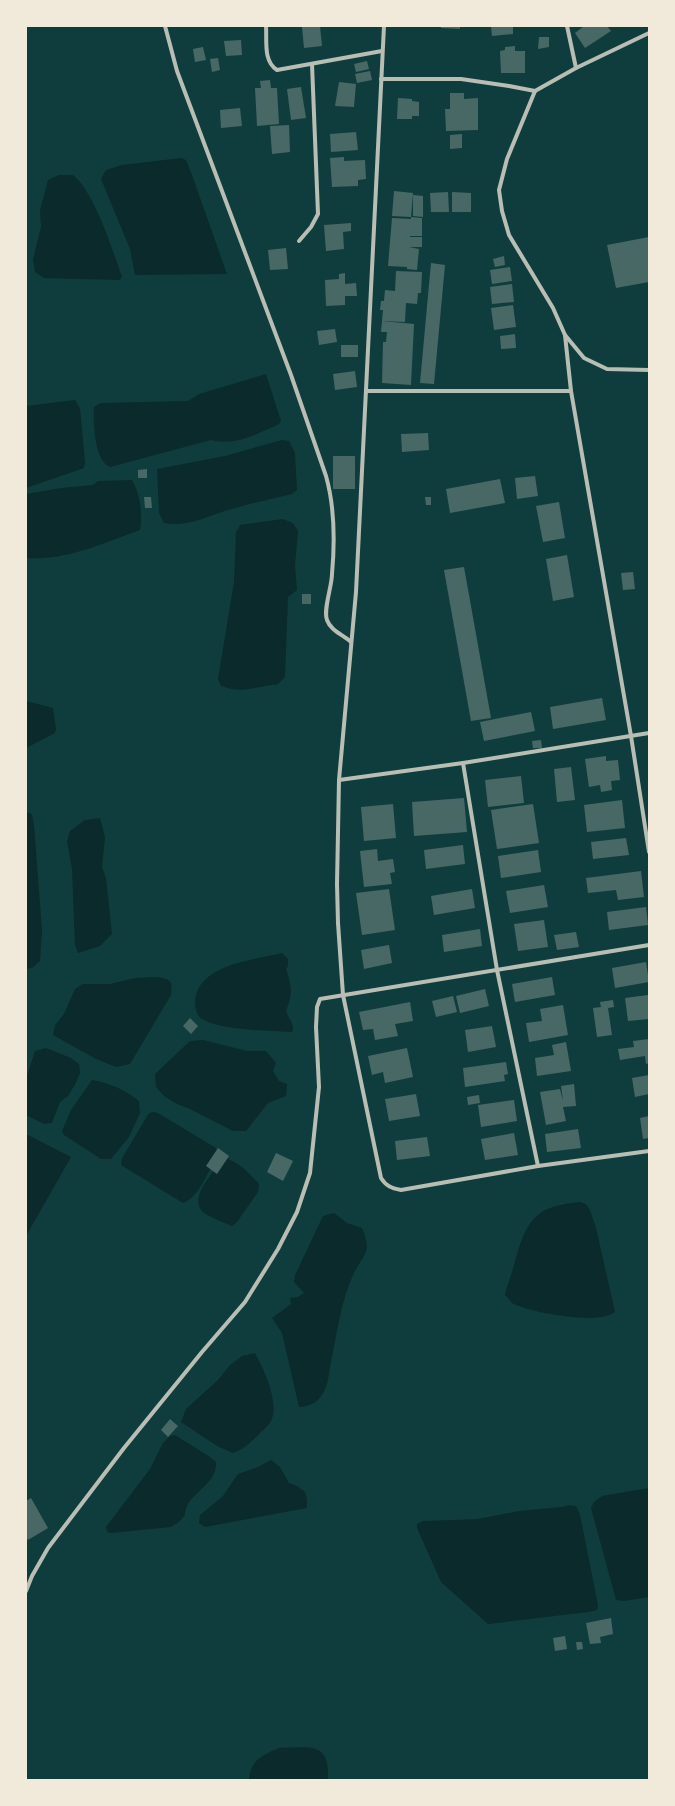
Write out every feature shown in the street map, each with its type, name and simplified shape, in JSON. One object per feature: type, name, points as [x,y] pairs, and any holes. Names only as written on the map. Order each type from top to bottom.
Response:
[{"type":"street","points":[[165,26],[177,71],[291,375],[326,476],[330,493],[334,532],[332,576],[326,618],[331,629],[351,642]]},
{"type":"street","points":[[266,26],[267,52],[269,61],[273,68],[278,70],[382,51]]},
{"type":"street","points":[[384,26],[356,592],[338,780],[338,923],[343,995],[381,1178],[385,1184],[392,1189],[401,1190],[538,1166],[649,1151]]},
{"type":"street","points":[[567,26],[576,68]]},
{"type":"street","points":[[381,79],[461,79],[534,91],[576,68],[649,33]]},
{"type":"street","points":[[298,241],[312,227],[318,214],[312,64]]},
{"type":"street","points":[[534,91],[507,158],[499,190],[502,211],[509,235],[553,308],[565,335],[584,358],[607,369],[649,370]]},
{"type":"street","points":[[565,335],[571,391],[631,736],[649,852]]},
{"type":"street","points":[[366,391],[571,391]]},
{"type":"street","points":[[338,780],[463,763],[649,733]]},
{"type":"street","points":[[463,763],[497,970],[538,1166]]},
{"type":"street","points":[[26,1591],[32,1576],[48,1548],[124,1448],[202,1352],[245,1302],[278,1249],[297,1212],[310,1173],[319,1087],[316,1007],[320,999],[649,945]]},
{"type":"water","points":[[181,158],[186,160],[192,175],[227,274],[135,275],[130,249],[101,179],[106,170],[122,165]]},
{"type":"water","points":[[59,175],[73,175],[81,183],[89,195],[108,237],[122,277],[120,280],[44,278],[35,272],[33,259],[41,227],[40,210],[48,180]]},
{"type":"water","points":[[266,374],[281,421],[279,424],[246,438],[229,441],[211,440],[110,467],[101,457],[94,431],[94,407],[101,403],[188,401],[199,394]]},
{"type":"water","points":[[75,400],[80,408],[85,462],[84,468],[26,488],[26,406]]},
{"type":"water","points":[[282,440],[289,441],[295,453],[297,490],[292,494],[239,507],[190,522],[181,524],[164,523],[159,513],[157,469],[225,456]]},
{"type":"water","points":[[132,480],[137,491],[140,505],[140,530],[70,554],[55,557],[26,558],[26,494],[61,488],[93,485],[98,481]]},
{"type":"water","points":[[283,519],[293,523],[298,531],[295,565],[297,590],[288,597],[285,677],[278,684],[243,690],[221,686],[218,679],[234,582],[236,533],[240,525]]},
{"type":"water","points":[[26,701],[53,708],[56,729],[55,733],[26,748]]},
{"type":"water","points":[[26,812],[32,814],[34,825],[42,930],[40,961],[32,968],[26,969]]},
{"type":"water","points":[[100,818],[105,837],[102,867],[106,878],[112,934],[100,946],[78,953],[75,945],[72,869],[67,841],[70,831],[85,820]]},
{"type":"water","points":[[282,953],[288,959],[288,966],[286,969],[290,981],[291,995],[286,1011],[293,1027],[292,1032],[223,1026],[213,1024],[204,1020],[198,1015],[195,1002],[198,989],[206,979],[229,966]]},
{"type":"water","points":[[154,977],[169,980],[172,986],[171,995],[130,1064],[116,1067],[96,1059],[53,1035],[55,1025],[64,1014],[75,989],[83,984],[110,984],[135,978]]},
{"type":"water","points":[[203,1040],[247,1051],[266,1051],[276,1063],[273,1071],[279,1081],[287,1084],[286,1096],[268,1103],[246,1131],[233,1131],[177,1104],[164,1096],[156,1087],[155,1074],[190,1041]]},
{"type":"water","points":[[46,1048],[71,1058],[79,1064],[80,1073],[68,1096],[60,1102],[52,1123],[44,1124],[26,1115],[26,1079],[35,1051]]},
{"type":"water","points":[[92,1080],[117,1088],[139,1101],[140,1113],[129,1137],[111,1159],[101,1159],[64,1135],[62,1131],[71,1110]]},
{"type":"water","points":[[154,1112],[216,1148],[218,1153],[199,1189],[189,1200],[183,1203],[121,1165],[122,1158],[149,1113]]},
{"type":"water","points":[[26,1134],[71,1157],[26,1236]]},
{"type":"water","points":[[224,1158],[239,1165],[259,1184],[258,1192],[237,1222],[232,1226],[203,1212],[199,1206],[198,1199],[204,1184]]},
{"type":"water","points":[[580,1202],[586,1204],[590,1210],[596,1228],[615,1312],[607,1316],[581,1318],[535,1311],[511,1302],[505,1295],[505,1292],[521,1242],[528,1227],[543,1211],[564,1204]]},
{"type":"water","points":[[334,1213],[347,1223],[362,1228],[367,1243],[367,1248],[354,1273],[346,1294],[325,1389],[318,1400],[312,1404],[299,1407],[282,1333],[272,1318],[291,1304],[290,1298],[298,1297],[304,1293],[294,1282],[295,1275],[323,1216]]},
{"type":"water","points":[[255,1353],[263,1368],[270,1387],[274,1405],[273,1414],[271,1421],[247,1446],[233,1453],[217,1446],[181,1422],[186,1409],[218,1380],[230,1365],[242,1356]]},
{"type":"water","points":[[175,1435],[216,1462],[215,1471],[212,1478],[190,1501],[186,1507],[185,1515],[179,1522],[171,1527],[111,1533],[107,1532],[106,1527],[150,1469],[163,1443],[170,1436]]},
{"type":"water","points":[[271,1460],[280,1467],[289,1483],[297,1486],[305,1492],[307,1508],[205,1527],[199,1523],[200,1515],[223,1496],[238,1474],[258,1467]]},
{"type":"water","points":[[649,1488],[649,1597],[624,1601],[616,1600],[591,1508],[594,1502],[602,1496]]},
{"type":"water","points":[[569,1505],[576,1506],[580,1515],[598,1605],[597,1610],[589,1612],[488,1624],[441,1582],[417,1528],[417,1524],[423,1521],[478,1519],[519,1511]]},
{"type":"water","points":[[300,1747],[316,1749],[321,1752],[328,1767],[328,1780],[249,1780],[252,1768],[258,1759],[279,1748]]},
{"type":"building","points":[[320,26],[322,46],[304,48],[302,27]]},
{"type":"building","points":[[441,26],[460,26],[460,29],[441,28]]},
{"type":"building","points":[[491,26],[513,26],[513,34],[492,36]]},
{"type":"building","points":[[584,26],[607,26],[611,31],[585,48],[575,33]]},
{"type":"building","points":[[539,37],[549,37],[549,47],[538,49]]},
{"type":"building","points":[[241,40],[242,55],[226,56],[224,41]]},
{"type":"building","points":[[515,46],[515,51],[525,51],[525,73],[501,73],[500,51],[505,50],[505,47]]},
{"type":"building","points":[[203,47],[206,60],[195,62],[193,49]]},
{"type":"building","points":[[218,58],[220,70],[212,72],[210,59]]},
{"type":"building","points":[[367,61],[369,69],[356,72],[354,64]]},
{"type":"building","points":[[370,71],[372,80],[357,83],[355,74]]},
{"type":"building","points":[[270,80],[271,88],[277,88],[279,124],[257,126],[255,88],[261,88],[260,81]]},
{"type":"building","points":[[339,82],[356,84],[354,107],[335,106]]},
{"type":"building","points":[[301,87],[306,118],[291,120],[287,89]]},
{"type":"building","points":[[450,93],[464,93],[464,99],[478,98],[478,130],[446,131],[445,109],[450,109]]},
{"type":"building","points":[[398,98],[412,99],[412,101],[419,102],[419,116],[412,116],[412,119],[397,119]]},
{"type":"building","points":[[240,108],[242,126],[221,128],[220,110]]},
{"type":"building","points":[[289,125],[290,152],[272,154],[270,126]]},
{"type":"building","points":[[356,132],[358,150],[331,152],[330,134]]},
{"type":"building","points":[[462,134],[462,148],[450,149],[450,135]]},
{"type":"building","points":[[344,157],[344,161],[365,160],[366,179],[358,180],[358,186],[332,187],[330,158]]},
{"type":"building","points":[[394,191],[413,193],[411,217],[392,216]]},
{"type":"building","points":[[448,192],[449,212],[431,212],[430,193]]},
{"type":"building","points":[[452,192],[471,193],[471,212],[452,212]]},
{"type":"building","points":[[413,195],[423,196],[423,217],[413,216]]},
{"type":"building","points":[[392,218],[422,218],[422,236],[410,236],[422,237],[422,247],[409,247],[419,249],[417,270],[407,269],[407,267],[388,266]]},
{"type":"building","points":[[351,223],[351,231],[343,232],[344,249],[326,251],[324,225]]},
{"type":"building","points":[[649,237],[649,282],[616,288],[607,245]]},
{"type":"building","points":[[286,248],[288,269],[270,270],[268,250]]},
{"type":"building","points":[[504,256],[505,265],[495,267],[493,259]]},
{"type":"building","points":[[431,263],[445,265],[434,384],[420,383]]},
{"type":"building","points":[[510,267],[512,281],[492,284],[490,270]]},
{"type":"building","points":[[396,271],[422,272],[421,293],[418,293],[417,304],[406,303],[405,322],[382,321],[383,310],[380,310],[381,301],[384,301],[385,290],[395,291]]},
{"type":"building","points":[[345,273],[345,284],[356,283],[357,296],[345,296],[345,305],[326,306],[325,280],[339,279],[339,274]]},
{"type":"building","points":[[512,284],[514,302],[492,304],[490,287]]},
{"type":"building","points":[[513,305],[516,327],[494,330],[491,308]]},
{"type":"building","points":[[382,321],[414,324],[411,385],[382,383],[383,342],[386,342],[387,332],[381,332]]},
{"type":"building","points":[[335,329],[337,342],[319,345],[317,331]]},
{"type":"building","points":[[515,334],[516,348],[501,349],[500,336]]},
{"type":"building","points":[[341,345],[358,345],[358,357],[341,357]]},
{"type":"building","points":[[355,371],[357,387],[335,390],[333,374]]},
{"type":"building","points":[[428,433],[429,450],[402,452],[401,434]]},
{"type":"building","points":[[333,456],[355,456],[355,489],[333,489]]},
{"type":"building","points":[[147,469],[147,478],[138,478],[138,470]]},
{"type":"building","points":[[535,476],[538,496],[517,499],[515,478]]},
{"type":"building","points":[[500,479],[505,503],[450,513],[446,489]]},
{"type":"building","points":[[144,497],[151,497],[152,508],[145,508]]},
{"type":"building","points":[[425,497],[431,497],[431,505],[426,505]]},
{"type":"building","points":[[559,502],[565,538],[543,542],[536,506]]},
{"type":"building","points":[[567,555],[574,597],[553,601],[546,559]]},
{"type":"building","points":[[464,567],[491,718],[471,721],[444,570]]},
{"type":"building","points":[[633,572],[635,589],[623,590],[621,573]]},
{"type":"building","points":[[302,594],[311,594],[311,604],[302,604]]},
{"type":"building","points":[[602,698],[606,720],[553,729],[550,707]]},
{"type":"building","points":[[531,712],[535,731],[484,741],[480,722]]},
{"type":"building","points":[[541,740],[542,748],[533,748],[532,741]]},
{"type":"building","points":[[606,756],[606,761],[618,760],[620,780],[611,781],[612,790],[601,792],[600,785],[589,787],[585,759]]},
{"type":"building","points":[[571,767],[575,800],[557,802],[554,769]]},
{"type":"building","points":[[521,776],[524,803],[488,807],[485,780]]},
{"type":"building","points":[[464,798],[467,832],[414,836],[412,802]]},
{"type":"building","points":[[622,800],[625,828],[587,832],[584,805]]},
{"type":"building","points":[[393,804],[396,838],[364,841],[361,807]]},
{"type":"building","points":[[533,804],[539,843],[497,849],[491,810]]},
{"type":"building","points":[[626,838],[629,855],[593,859],[591,842]]},
{"type":"building","points":[[463,845],[465,864],[426,869],[424,850]]},
{"type":"building","points":[[377,849],[378,861],[393,859],[395,872],[390,873],[392,884],[364,887],[360,851]]},
{"type":"building","points":[[538,850],[541,872],[501,878],[498,856]]},
{"type":"building","points":[[641,871],[644,897],[618,900],[616,890],[588,893],[586,878]]},
{"type":"building","points":[[544,885],[548,907],[510,913],[506,891]]},
{"type":"building","points":[[389,889],[395,930],[362,935],[356,893]]},
{"type":"building","points":[[472,889],[475,908],[434,915],[431,896]]},
{"type":"building","points":[[646,907],[648,925],[609,930],[607,912]]},
{"type":"building","points":[[544,920],[548,947],[518,951],[514,924]]},
{"type":"building","points":[[480,929],[482,946],[444,952],[442,935]]},
{"type":"building","points":[[576,932],[579,947],[557,950],[554,935]]},
{"type":"building","points":[[389,945],[392,963],[364,969],[361,950]]},
{"type":"building","points":[[646,962],[649,982],[615,988],[612,968]]},
{"type":"building","points":[[552,977],[555,995],[515,1002],[512,984]]},
{"type":"building","points":[[485,989],[489,1006],[460,1013],[456,996]]},
{"type":"building","points":[[648,995],[649,1019],[628,1021],[625,998]]},
{"type":"building","points":[[453,996],[457,1012],[436,1017],[432,1001]]},
{"type":"building","points":[[613,1000],[614,1007],[608,1008],[612,1035],[597,1037],[593,1008],[601,1007],[600,1002]]},
{"type":"building","points":[[410,1002],[413,1021],[395,1024],[398,1036],[375,1040],[373,1029],[363,1030],[359,1012]]},
{"type":"building","points":[[563,1005],[568,1035],[529,1042],[526,1023],[542,1021],[540,1009]]},
{"type":"building","points":[[190,1018],[198,1026],[191,1034],[183,1026]]},
{"type":"building","points":[[492,1026],[496,1047],[468,1052],[465,1030]]},
{"type":"building","points":[[649,1039],[649,1063],[646,1064],[645,1056],[620,1060],[618,1049],[634,1047],[633,1041]]},
{"type":"building","points":[[566,1042],[571,1071],[537,1076],[535,1058],[554,1055],[552,1045]]},
{"type":"building","points":[[407,1048],[413,1077],[385,1083],[383,1072],[372,1075],[368,1056]]},
{"type":"building","points":[[506,1062],[508,1074],[504,1075],[505,1081],[465,1087],[463,1068]]},
{"type":"building","points":[[649,1075],[649,1094],[635,1097],[632,1078]]},
{"type":"building","points":[[574,1084],[576,1106],[563,1107],[566,1121],[546,1125],[540,1092],[560,1089],[563,1101],[561,1086]]},
{"type":"building","points":[[416,1094],[420,1116],[389,1121],[385,1099]]},
{"type":"building","points":[[479,1095],[480,1103],[468,1105],[467,1097]]},
{"type":"building","points":[[514,1100],[517,1121],[481,1127],[478,1105]]},
{"type":"building","points":[[649,1116],[649,1138],[643,1139],[640,1118]]},
{"type":"building","points":[[578,1129],[581,1148],[547,1152],[545,1134]]},
{"type":"building","points":[[514,1133],[518,1155],[485,1160],[481,1139]]},
{"type":"building","points":[[427,1137],[430,1156],[397,1160],[395,1141]]},
{"type":"building","points":[[218,1148],[229,1156],[217,1174],[206,1166]]},
{"type":"building","points":[[276,1153],[293,1161],[283,1181],[267,1172]]},
{"type":"building","points":[[170,1419],[178,1426],[168,1437],[161,1430]]},
{"type":"building","points":[[31,1498],[48,1528],[28,1540],[26,1536],[26,1501]]},
{"type":"building","points":[[611,1618],[613,1634],[600,1637],[601,1643],[590,1644],[586,1623]]},
{"type":"building","points":[[565,1636],[567,1649],[555,1651],[553,1638]]},
{"type":"building","points":[[576,1642],[582,1642],[583,1649],[577,1650]]}]
